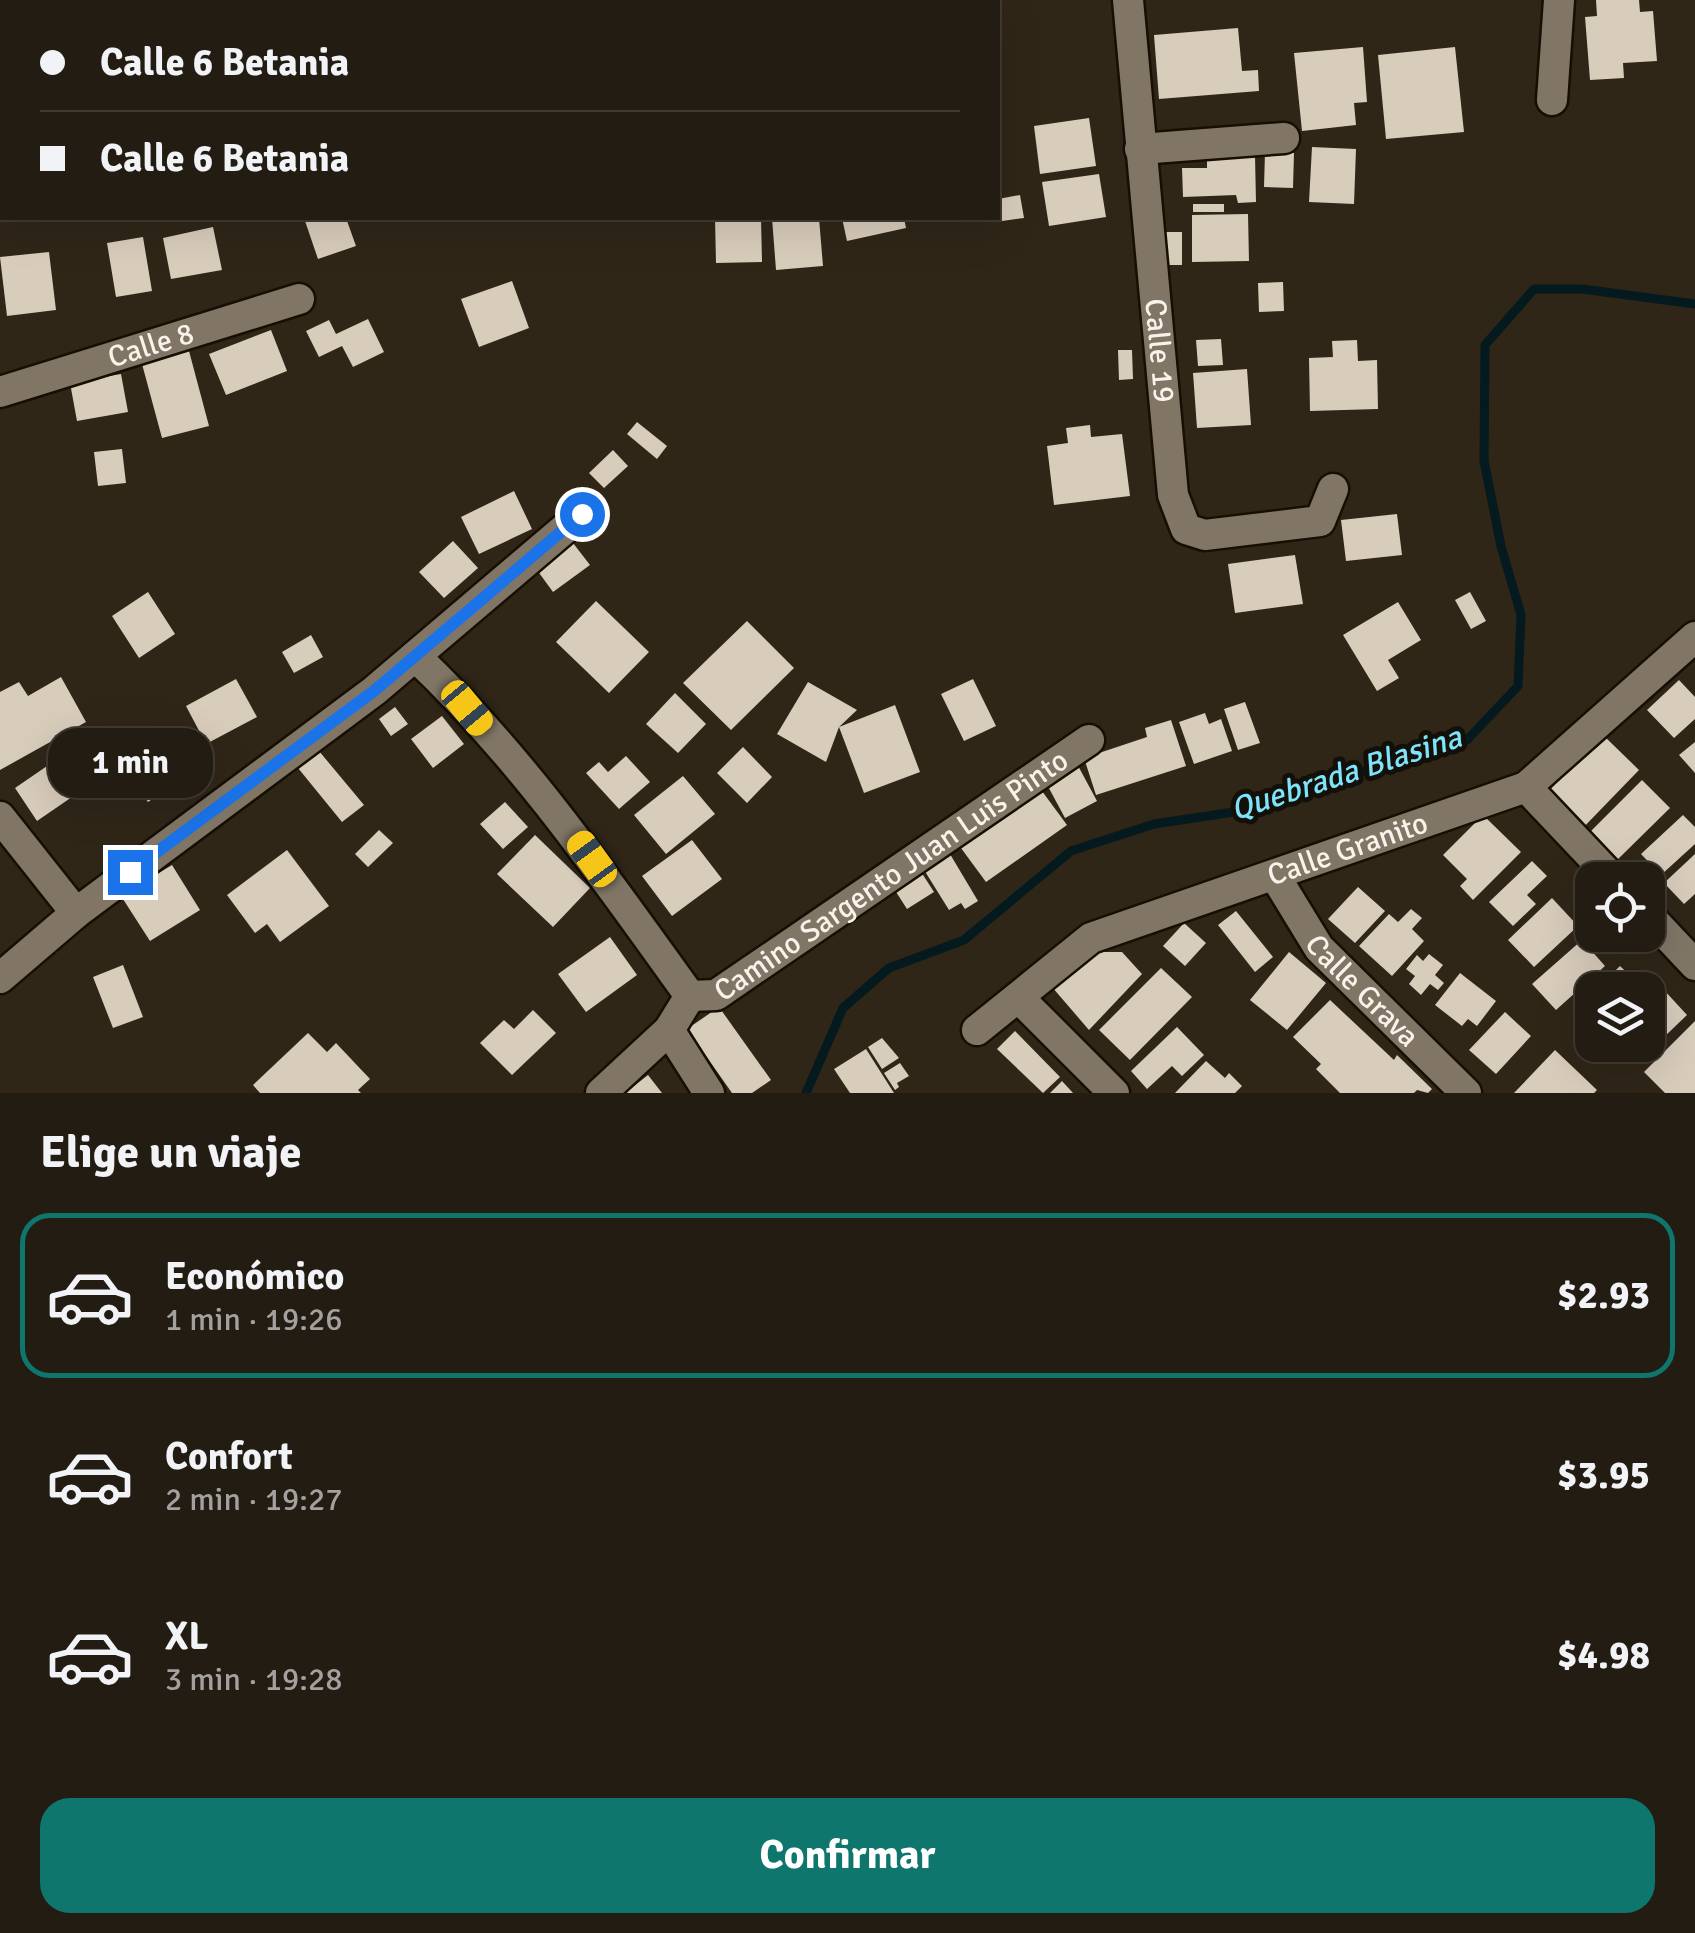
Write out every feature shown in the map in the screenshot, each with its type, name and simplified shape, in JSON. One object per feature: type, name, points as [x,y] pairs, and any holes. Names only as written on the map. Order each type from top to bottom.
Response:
[{"type":"street","name":"Calle 19","points":[[1128,0],[1174,494],[1186,528],[1205,535],[1320,522],[1333,489]]},
{"type":"street","points":[[1552,100],[1559,0]]},
{"type":"street","points":[[1140,149],[1284,138]]},
{"type":"street","name":"Calle 8","points":[[0,392],[299,299]]},
{"type":"street","points":[[0,978],[76,913],[359,703],[582,514]]},
{"type":"street","name":"Calle Granito","points":[[977,1030],[1091,938],[1526,786],[1695,637]]},
{"type":"street","points":[[415,656],[452,691],[572,832],[690,996],[670,1030],[601,1093]]},
{"type":"street","name":"Camino Sargento Juan Luis Pinto","points":[[690,996],[716,994],[1089,740]]},
{"type":"street","points":[[1526,786],[1597,862]]},
{"type":"street","points":[[0,817],[76,913]]},
{"type":"street","name":"Calle Grava","points":[[1276,876],[1319,948],[1466,1093]]},
{"type":"street","points":[[1665,933],[1695,965]]},
{"type":"street","points":[[1019,998],[1114,1093]]},
{"type":"street","points":[[670,1030],[709,1093]]},
{"type":"building","points":[[1596,0],[1639,0],[1640,12],[1653,11],[1657,61],[1623,63],[1624,78],[1590,80],[1585,17],[1597,16]]},
{"type":"building","points":[[1238,28],[1242,71],[1258,70],[1259,91],[1159,99],[1154,35]]},
{"type":"building","points":[[1363,47],[1367,102],[1354,103],[1356,125],[1302,131],[1294,53]]},
{"type":"building","points":[[1455,47],[1464,132],[1386,139],[1378,55]]},
{"type":"building","points":[[1089,118],[1096,166],[1040,174],[1034,126]]},
{"type":"building","points":[[1312,147],[1356,149],[1354,204],[1309,202]]},
{"type":"building","points":[[1265,152],[1294,153],[1293,188],[1264,187]]},
{"type":"building","points":[[1255,156],[1256,202],[1238,203],[1236,195],[1183,197],[1182,168],[1207,168],[1207,157]]},
{"type":"building","points":[[1099,174],[1106,217],[1049,226],[1042,182]]},
{"type":"building","points":[[1020,195],[1024,218],[995,222],[1000,220],[1000,199]]},
{"type":"building","points":[[1193,204],[1224,204],[1224,212],[1193,212]]},
{"type":"building","points":[[1248,214],[1249,261],[1192,262],[1192,215]]},
{"type":"building","points":[[305,220],[347,220],[356,246],[318,259]]},
{"type":"building","points":[[715,220],[761,220],[762,262],[716,263]]},
{"type":"building","points":[[772,220],[819,220],[823,266],[776,270]]},
{"type":"building","points":[[842,220],[904,220],[906,228],[847,241]]},
{"type":"building","points":[[213,227],[222,270],[171,279],[163,238]]},
{"type":"building","points":[[1165,232],[1182,232],[1182,265],[1165,265]]},
{"type":"building","points":[[143,237],[152,291],[116,297],[107,243]]},
{"type":"building","points":[[49,252],[56,310],[7,316],[0,257]]},
{"type":"building","points":[[512,281],[529,328],[479,347],[461,299]]},
{"type":"building","points":[[1283,282],[1284,311],[1259,312],[1258,283]]},
{"type":"building","points":[[368,319],[384,352],[353,367],[342,346],[319,357],[306,331],[329,320],[336,334]]},
{"type":"building","points":[[271,330],[287,371],[226,395],[209,354]]},
{"type":"building","points":[[1221,339],[1223,365],[1198,366],[1196,340]]},
{"type":"building","points":[[1357,340],[1358,361],[1377,360],[1378,409],[1310,411],[1309,358],[1333,357],[1332,341]]},
{"type":"building","points":[[1118,350],[1132,350],[1133,379],[1119,380]]},
{"type":"building","points":[[189,351],[209,426],[162,438],[142,364]]},
{"type":"building","points":[[1247,369],[1251,425],[1197,428],[1193,373]]},
{"type":"building","points":[[121,374],[128,412],[77,421],[70,383]]},
{"type":"building","points":[[637,422],[667,446],[657,459],[627,434]]},
{"type":"building","points":[[1090,425],[1091,437],[1122,434],[1130,496],[1054,505],[1047,446],[1068,443],[1066,428]]},
{"type":"building","points":[[122,449],[126,483],[98,486],[94,452]]},
{"type":"building","points":[[613,450],[628,466],[604,488],[589,473]]},
{"type":"building","points":[[514,491],[532,529],[479,554],[461,517]]},
{"type":"building","points":[[1397,514],[1402,555],[1346,561],[1341,520]]},
{"type":"building","points":[[453,541],[478,568],[444,598],[419,572]]},
{"type":"building","points":[[573,543],[590,565],[553,592],[537,570]]},
{"type":"building","points":[[1295,555],[1303,604],[1235,613],[1228,564]]},
{"type":"building","points":[[148,592],[175,634],[139,658],[112,616]]},
{"type":"building","points":[[1470,592],[1486,621],[1471,629],[1455,600]]},
{"type":"building","points":[[596,601],[649,652],[609,693],[556,642]]},
{"type":"building","points":[[1398,602],[1421,640],[1388,660],[1399,678],[1377,691],[1343,635]]},
{"type":"building","points":[[747,621],[794,668],[731,730],[683,683]]},
{"type":"building","points":[[311,635],[323,657],[294,673],[282,652]]},
{"type":"building","points":[[61,677],[86,722],[0,770],[0,692],[19,682],[28,696]]},
{"type":"building","points":[[236,679],[257,717],[206,744],[186,706]]},
{"type":"building","points":[[973,679],[996,726],[964,741],[941,694]]},
{"type":"building","points":[[1679,680],[1695,697],[1695,719],[1674,738],[1647,710]]},
{"type":"building","points":[[808,682],[857,710],[839,727],[826,762],[777,734]]},
{"type":"building","points":[[675,693],[706,724],[678,753],[646,724]]},
{"type":"building","points":[[1245,702],[1260,743],[1238,750],[1224,709]]},
{"type":"building","points":[[895,705],[920,772],[864,793],[839,727]]},
{"type":"building","points":[[395,707],[408,724],[391,736],[379,719]]},
{"type":"building","points":[[1205,713],[1209,724],[1221,719],[1232,751],[1194,764],[1179,722]]},
{"type":"building","points":[[442,716],[464,744],[433,768],[411,739]]},
{"type":"building","points":[[1171,720],[1186,766],[1096,795],[1084,758],[1147,737],[1145,728]]},
{"type":"building","points":[[146,727],[181,780],[148,802],[137,786],[128,792],[118,778],[128,771],[113,749]]},
{"type":"building","points":[[1603,735],[1639,770],[1577,834],[1541,799]]},
{"type":"building","points":[[1695,742],[1695,773],[1679,755]]},
{"type":"building","points":[[743,747],[772,777],[747,803],[717,773]]},
{"type":"building","points":[[319,751],[364,805],[342,822],[298,768]]},
{"type":"building","points":[[626,756],[650,782],[619,809],[586,773],[599,762],[608,772]]},
{"type":"building","points":[[1076,762],[1097,801],[1065,818],[1044,779]]},
{"type":"building","points":[[50,764],[72,797],[37,821],[15,788]]},
{"type":"building","points":[[683,776],[715,814],[666,854],[634,815]]},
{"type":"building","points":[[1642,780],[1670,808],[1615,862],[1607,862],[1583,839]]},
{"type":"building","points":[[1039,787],[1067,825],[986,882],[958,844]]},
{"type":"building","points":[[505,802],[528,827],[503,849],[480,824]]},
{"type":"building","points":[[1483,815],[1521,852],[1473,900],[1460,886],[1467,879],[1443,855]]},
{"type":"building","points":[[1683,815],[1695,827],[1695,844],[1665,871],[1665,862],[1649,862],[1641,854]]},
{"type":"building","points":[[379,830],[393,843],[368,867],[355,854]]},
{"type":"building","points":[[535,835],[590,888],[553,927],[497,874]]},
{"type":"building","points":[[692,840],[722,879],[672,916],[642,876]]},
{"type":"building","points":[[947,849],[978,901],[965,909],[961,903],[949,910],[921,865]]},
{"type":"building","points":[[287,850],[329,906],[280,942],[267,924],[255,933],[227,895]]},
{"type":"building","points":[[1695,854],[1695,894],[1684,904],[1665,882]]},
{"type":"building","points":[[1532,861],[1547,876],[1527,895],[1536,904],[1513,926],[1489,902]]},
{"type":"building","points":[[916,864],[934,892],[907,909],[889,881]]},
{"type":"building","points":[[172,865],[200,910],[150,941],[121,896]]},
{"type":"building","points":[[1358,887],[1385,911],[1355,943],[1328,919]]},
{"type":"building","points":[[1552,898],[1575,923],[1575,929],[1534,967],[1508,940]]},
{"type":"building","points":[[1411,909],[1422,918],[1412,929],[1424,941],[1392,976],[1359,946],[1389,914],[1398,922]]},
{"type":"building","points":[[1236,911],[1273,957],[1255,972],[1218,925]]},
{"type":"building","points":[[1184,923],[1206,943],[1185,966],[1163,946]]},
{"type":"building","points":[[610,937],[637,975],[586,1012],[558,974]]},
{"type":"building","points":[[1575,946],[1575,952],[1593,952],[1605,966],[1598,972],[1575,972],[1575,993],[1556,1010],[1532,984]]},
{"type":"building","points":[[1087,952],[1122,952],[1142,974],[1089,1030],[1052,987]]},
{"type":"building","points":[[1289,952],[1326,983],[1287,1030],[1250,1000]]},
{"type":"building","points":[[1429,954],[1443,965],[1435,975],[1444,983],[1438,990],[1430,984],[1421,995],[1409,984],[1415,976],[1406,969],[1417,955],[1423,961]]},
{"type":"building","points":[[123,965],[143,1017],[113,1028],[93,977]]},
{"type":"building","points":[[1161,968],[1192,997],[1130,1060],[1099,1030]]},
{"type":"building","points":[[1460,973],[1496,1001],[1477,1026],[1468,1019],[1462,1026],[1435,1005]]},
{"type":"building","points":[[1665,991],[1687,1015],[1665,1036]]},
{"type":"building","points":[[1330,1000],[1394,1060],[1397,1055],[1432,1089],[1428,1093],[1340,1093],[1316,1069],[1321,1064],[1293,1037]]},
{"type":"building","points":[[719,1007],[771,1080],[752,1093],[732,1093],[687,1029]]},
{"type":"building","points":[[533,1010],[556,1033],[512,1075],[480,1043],[504,1020],[514,1029]]},
{"type":"building","points":[[1505,1012],[1531,1036],[1496,1074],[1469,1050]]},
{"type":"building","points":[[1695,1021],[1695,1093],[1665,1093],[1644,1072],[1654,1062],[1665,1062],[1665,1051]]},
{"type":"building","points":[[1177,1027],[1204,1055],[1182,1076],[1172,1066],[1147,1089],[1131,1071]]},
{"type":"building","points":[[1015,1031],[1060,1077],[1043,1093],[997,1049]]},
{"type":"building","points":[[308,1033],[327,1052],[336,1043],[370,1079],[358,1090],[361,1093],[260,1093],[253,1085]]},
{"type":"building","points":[[882,1038],[899,1058],[882,1069],[868,1047]]},
{"type":"building","points":[[866,1049],[894,1093],[850,1093],[834,1069]]},
{"type":"building","points":[[1555,1050],[1597,1090],[1514,1093]]},
{"type":"building","points":[[1206,1061],[1225,1078],[1229,1073],[1242,1086],[1235,1093],[1175,1093]]},
{"type":"building","points":[[900,1063],[909,1076],[897,1083],[899,1087],[895,1090],[884,1073]]},
{"type":"building","points":[[648,1075],[662,1093],[625,1093]]},
{"type":"building","points":[[1062,1081],[1073,1093],[1050,1093]]},
{"type":"waterway","name":"Quebrada Blasina","points":[[806,1093],[843,1008],[889,968],[964,940],[1071,851],[1154,824],[1247,810],[1467,740],[1518,686],[1521,615],[1501,546],[1484,461],[1485,345],[1534,289],[1582,289],[1695,304]]},
{"type":"route","points":[[130,872],[374,691],[582,514]]}]
